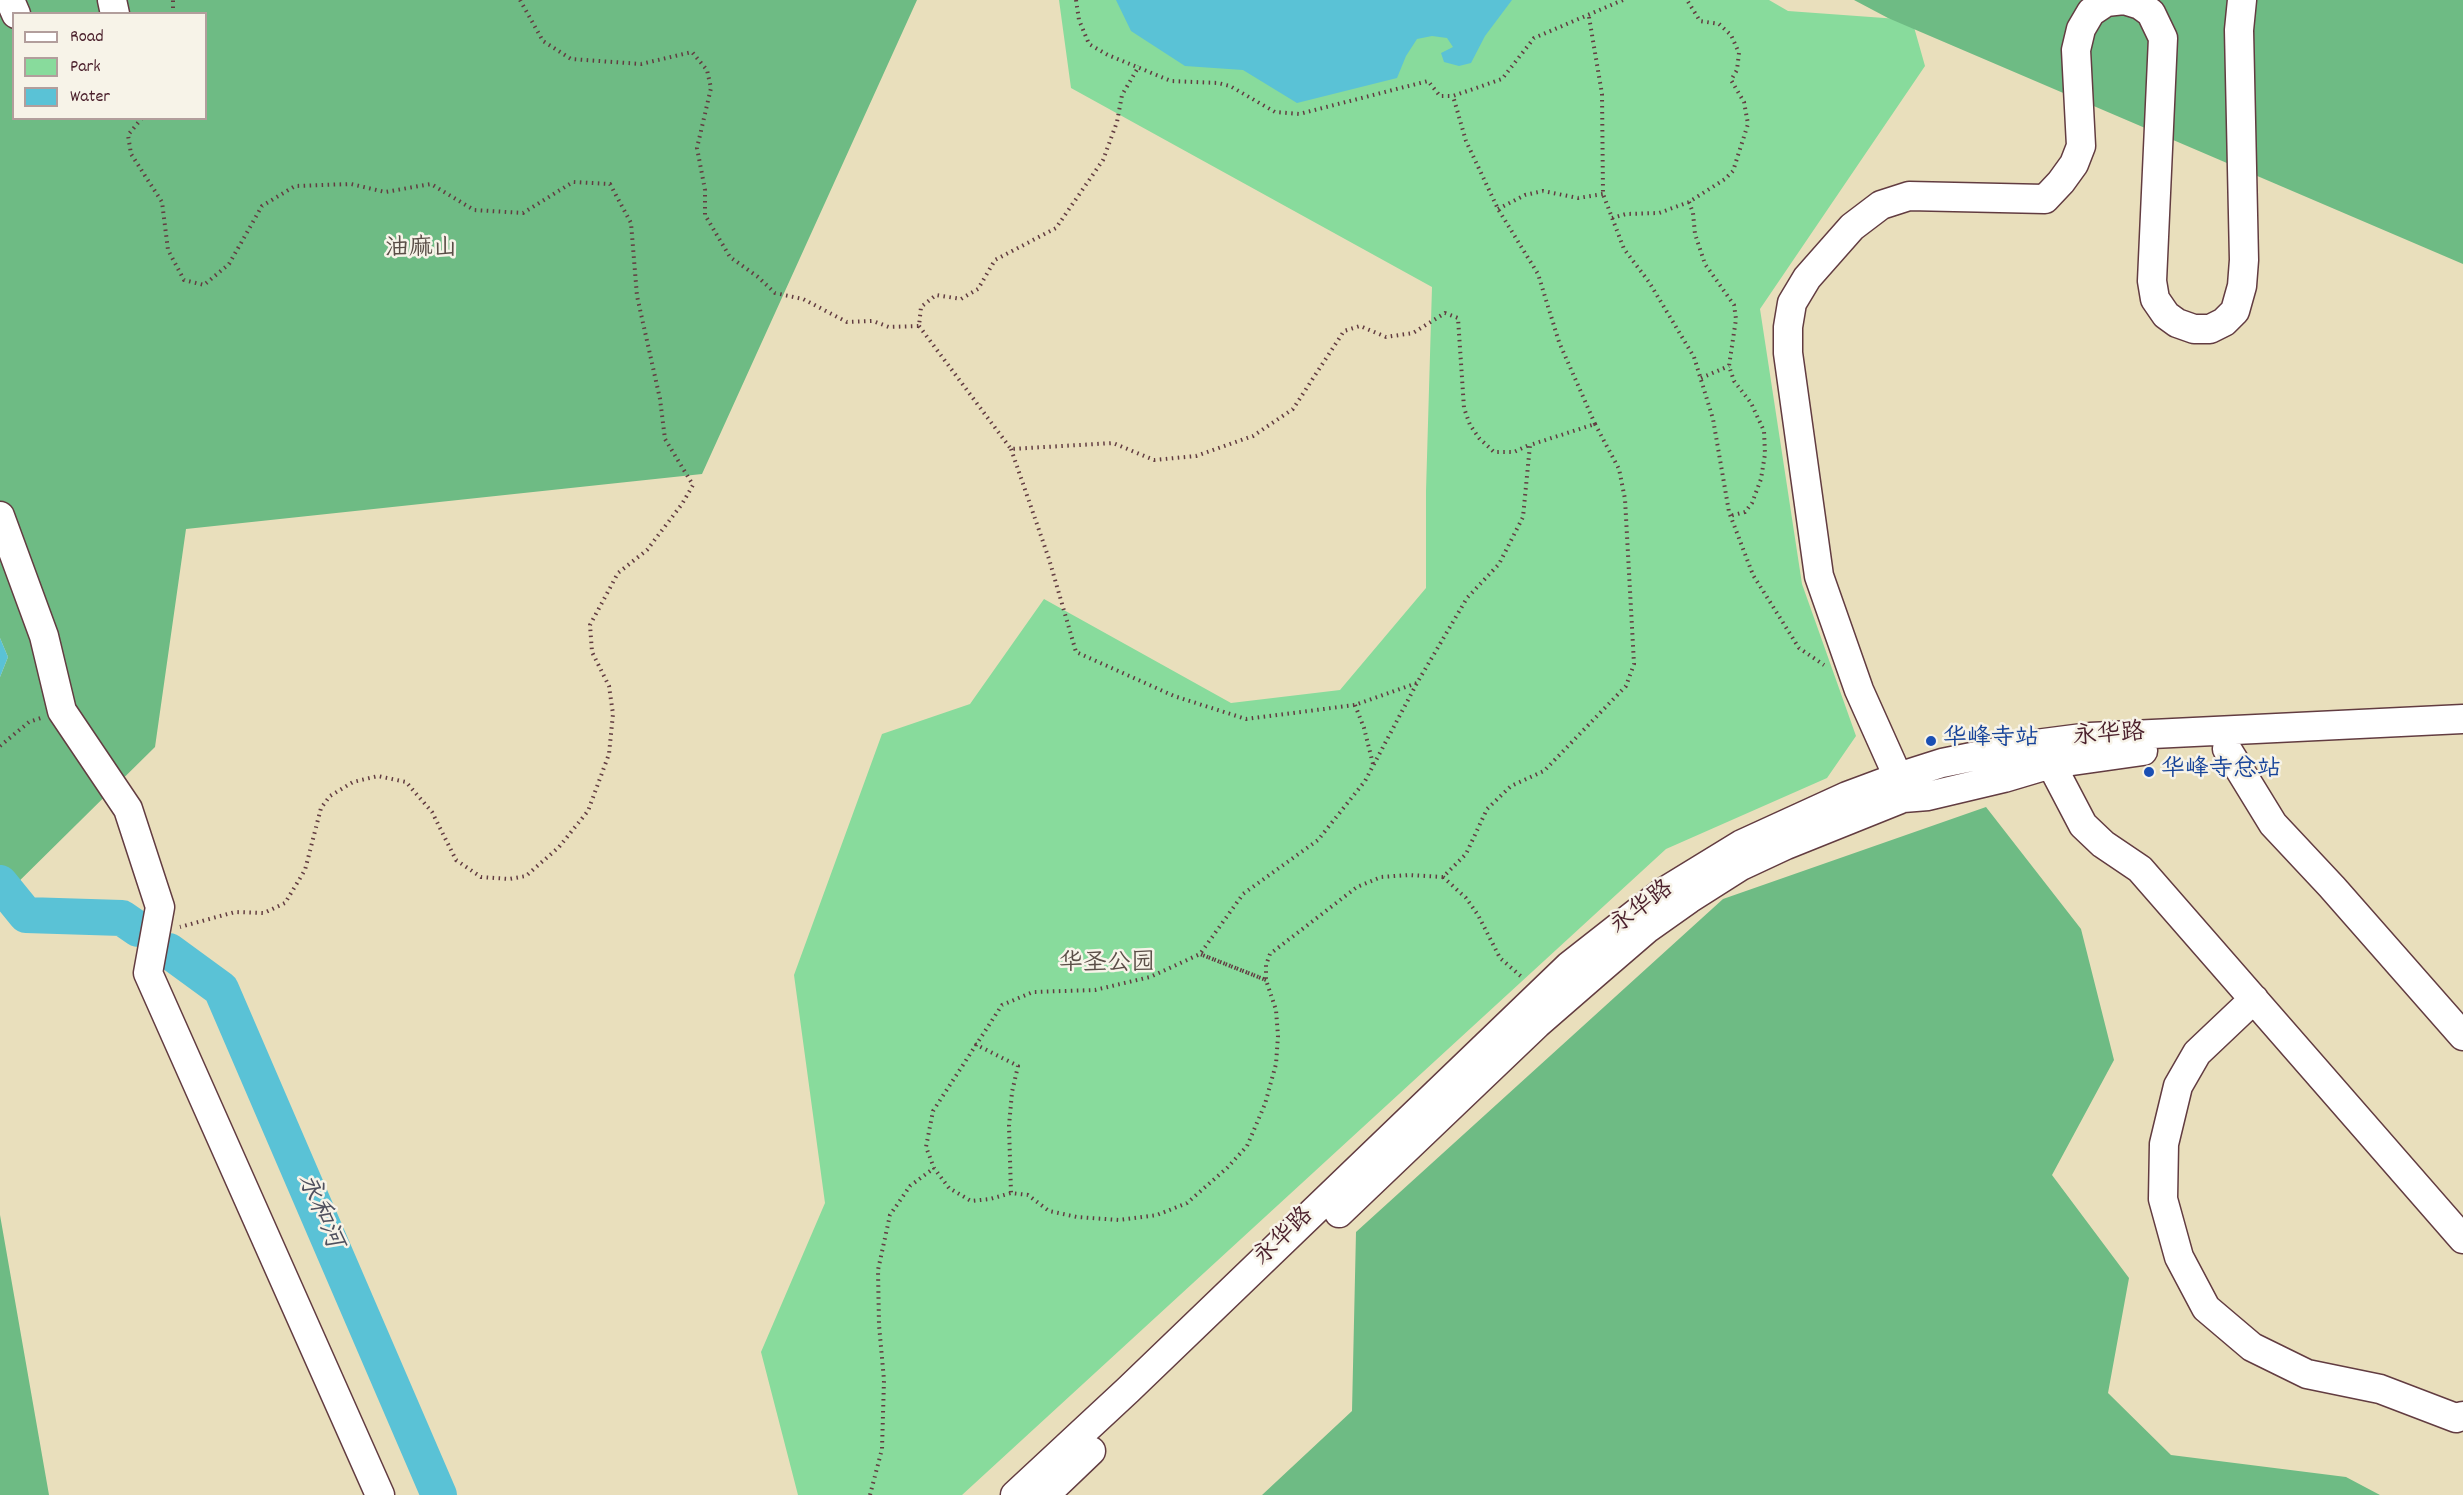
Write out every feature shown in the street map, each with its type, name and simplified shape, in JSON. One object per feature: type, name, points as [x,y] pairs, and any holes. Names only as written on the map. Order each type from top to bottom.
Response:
[{"type":"street","points":[[1900,788],[1860,690],[1820,576],[1788,353],[1788,327],[1792,303],[1807,278],[1852,227],[1881,205],[1909,196],[2044,199],[2061,182],[2074,164],[2081,146],[2076,50],[2081,29],[2091,12],[2106,2],[2124,0],[2140,5],[2151,13],[2163,38],[2152,281],[2155,299],[2166,315],[2177,323],[2194,329],[2210,329],[2224,322],[2235,311],[2242,286],[2244,260],[2239,30],[2242,0]]},
{"type":"street","points":[[0,516],[44,636],[62,711],[128,808],[160,907],[148,973],[380,1495]]},
{"type":"street","name":"永华路","points":[[1045,1495],[1537,1024],[1648,928],[1741,867],[1900,788],[1942,763],[2036,744],[2090,737],[2463,720]]},
{"type":"street","name":"永华路","points":[[1015,1495],[1128,1390],[1540,993],[1618,927],[1704,866],[1791,820],[1900,788],[1928,796],[2051,764],[2148,750],[2227,749],[2463,737]]},
{"type":"street","points":[[2227,749],[2273,824],[2332,887],[2463,1036]]},
{"type":"street","points":[[2051,764],[2083,825],[2103,844],[2140,869],[2463,1239]]},
{"type":"street","points":[[2254,999],[2197,1053],[2178,1086],[2164,1144],[2163,1199],[2179,1257],[2206,1308],[2253,1347],[2307,1374],[2380,1389],[2456,1418],[2463,1416]]},
{"type":"path","points":[[520,0],[543,41],[571,59],[641,64],[692,52],[707,70],[711,88],[697,148],[705,190],[705,215],[730,257],[758,277],[775,293],[803,299],[847,322],[873,321],[889,327],[919,326]]},
{"type":"path","points":[[1076,0],[1079,20],[1089,44],[1108,55],[1171,81],[1218,83],[1230,86],[1275,112],[1299,114],[1428,81],[1440,96],[1453,96],[1502,79],[1534,38],[1623,0]]},
{"type":"path","points":[[1612,218],[1626,214],[1659,213],[1689,202],[1725,179],[1733,171],[1748,124],[1744,102],[1731,80],[1737,70],[1738,53],[1731,35],[1719,24],[1700,21],[1687,0]]},
{"type":"path","points":[[1589,17],[1602,94],[1603,194],[1624,249],[1649,282],[1694,357],[1713,419],[1730,516],[1753,575],[1799,648],[1825,666]]},
{"type":"path","points":[[1139,66],[1122,95],[1118,122],[1103,160],[1056,228],[995,260],[978,289],[961,299],[936,295],[921,307],[919,326],[1011,449],[1076,652],[1174,696],[1246,719],[1354,705],[1418,682]]},
{"type":"path","points":[[1443,877],[1466,854],[1487,808],[1511,786],[1544,771],[1626,686],[1634,664],[1625,499],[1619,469],[1595,424],[1559,342],[1538,274],[1498,209],[1466,141],[1453,96]]},
{"type":"path","points":[[140,120],[128,135],[131,154],[162,202],[168,250],[184,280],[204,285],[229,264],[262,206],[295,186],[351,184],[385,192],[431,184],[474,210],[523,213],[573,182],[610,184],[632,223],[637,296],[660,399],[664,439],[693,485],[682,504],[647,550],[618,573],[590,625],[592,652],[609,686],[612,714],[609,753],[588,811],[559,847],[526,876],[509,879],[481,877],[456,860],[432,812],[406,782],[378,776],[353,782],[330,795],[321,808],[305,870],[285,903],[264,913],[235,912],[180,928],[160,907]]},
{"type":"path","points":[[1498,209],[1525,195],[1543,191],[1578,198],[1603,194]]},
{"type":"path","points":[[1689,202],[1704,264],[1734,304],[1736,320],[1729,366],[1734,381],[1751,402],[1764,431],[1765,454],[1761,479],[1752,503],[1745,512],[1730,516]]},
{"type":"path","points":[[1011,449],[1113,443],[1154,460],[1196,456],[1253,436],[1293,409],[1344,331],[1360,326],[1386,337],[1413,333],[1445,313],[1458,318],[1464,408],[1470,425],[1479,438],[1494,452],[1514,452],[1530,444],[1595,424]]},
{"type":"path","points":[[1701,378],[1729,366]]},
{"type":"path","points":[[1530,444],[1523,518],[1499,564],[1467,598],[1418,682],[1365,781],[1318,840],[1243,894],[1200,954],[1150,977],[1106,987],[1033,992],[1002,1005],[933,1111],[926,1147],[934,1168],[949,1188],[972,1201],[1011,1193],[1028,1195],[1049,1211],[1077,1218],[1108,1220],[1157,1215],[1187,1203],[1227,1168],[1247,1146],[1265,1104],[1276,1064],[1278,1036],[1276,1010],[1266,980],[1266,965],[1270,954],[1357,887],[1381,877],[1409,875],[1443,877],[1466,898],[1478,915],[1500,958],[1540,993]]},
{"type":"path","points":[[1354,705],[1364,728],[1374,764]]},
{"type":"path","points":[[0,746],[29,722],[62,711]]},
{"type":"path","points":[[1200,954],[1266,980]]},
{"type":"path","points":[[975,1044],[1018,1066],[1012,1092],[1009,1126],[1011,1193]]},
{"type":"path","points":[[870,1495],[882,1449],[884,1380],[879,1325],[878,1270],[890,1215],[910,1186],[934,1168]]},
{"type":"green space","name":"油麻山","points":[[0,0],[917,0],[702,474],[186,529],[155,747],[0,900],[0,677],[8,657],[0,638]]},
{"type":"green space","name":"华圣公园","points":[[1059,0],[1769,0],[1788,11],[1912,20],[1925,66],[1760,309],[1802,584],[1856,736],[1827,778],[1666,849],[962,1495],[798,1495],[761,1352],[825,1203],[794,975],[882,734],[970,704],[1044,599],[1231,703],[1340,690],[1426,588],[1426,491],[1432,287],[1071,88]]},
{"type":"green space","points":[[1854,0],[2463,0],[2463,264],[1888,18]]},
{"type":"green space","points":[[1986,807],[2081,929],[2114,1060],[2052,1175],[2129,1278],[2108,1393],[2171,1455],[2346,1477],[2380,1495],[1262,1495],[1352,1411],[1356,1232],[1723,899]]},
{"type":"green space","points":[[0,1215],[49,1495],[0,1495]]},
{"type":"water","points":[[1116,0],[1512,0],[1485,36],[1471,63],[1459,66],[1444,62],[1441,53],[1453,47],[1447,38],[1432,36],[1417,39],[1406,56],[1397,78],[1297,103],[1243,70],[1185,66],[1131,31]]},
{"type":"water","points":[[0,638],[8,657],[0,677]]},
{"type":"waterway","name":"永和河","points":[[0,883],[26,915],[122,918],[138,929]]},
{"type":"waterway","name":"永和河","points":[[169,951],[221,989],[439,1495]]},
{"type":"place","name":"华峰寺站","points":[[1931,741]]},
{"type":"place","name":"华峰寺总站","points":[[2149,772]]}]
